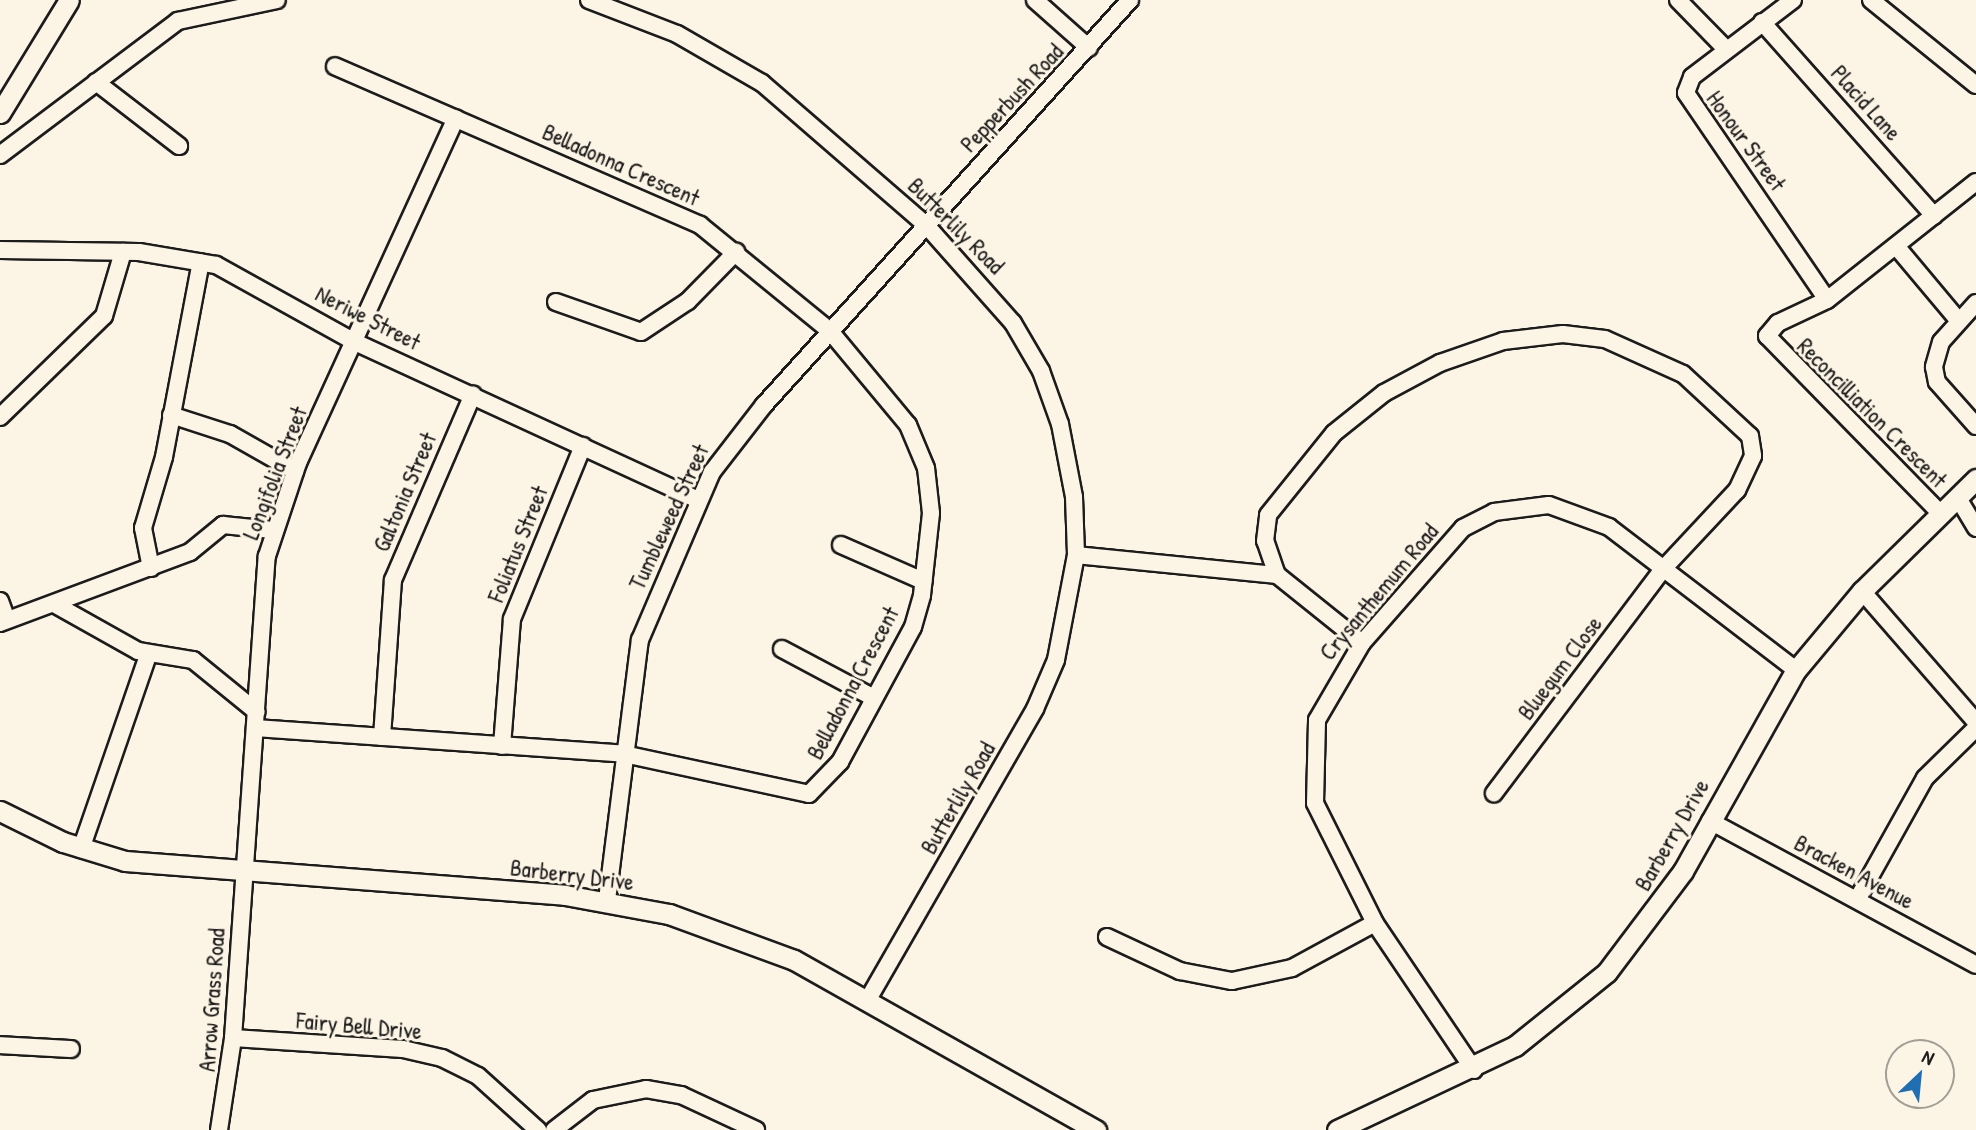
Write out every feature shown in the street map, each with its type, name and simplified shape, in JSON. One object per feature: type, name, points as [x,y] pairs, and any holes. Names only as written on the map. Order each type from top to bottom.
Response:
[{"type":"street","points":[[0,113],[69,0]]},
{"type":"street","points":[[0,155],[178,20],[277,0]]},
{"type":"street","name":"Butterlily Road","points":[[589,0],[677,34],[762,83],[926,225],[972,269],[1041,370],[1065,449],[1076,555],[1066,622],[1047,683],[867,1001]]},
{"type":"street","points":[[1035,0],[1089,48]]},
{"type":"street","name":"Pepperbush Road","points":[[926,225],[1130,0]]},
{"type":"street","points":[[1678,0],[1726,49]]},
{"type":"street","name":"Honour Street","points":[[1793,0],[1726,49],[1689,81],[1688,102],[1827,300]]},
{"type":"street","points":[[1871,0],[1976,85]]},
{"type":"street","name":"Placid Lane","points":[[1762,22],[1934,216]]},
{"type":"street","name":"Belladonna Crescent","points":[[256,720],[382,737],[624,754],[809,794],[840,762],[913,626],[923,581],[931,513],[926,468],[900,414],[830,331],[736,251],[661,206],[335,66]]},
{"type":"street","points":[[96,82],[178,146]]},
{"type":"street","name":"Longifolia Street","points":[[243,872],[273,530],[295,471],[357,343],[456,118]]},
{"type":"street","name":"Reconcilliation Crescent","points":[[1941,514],[1768,339],[1773,326],[1827,300],[1976,182]]},
{"type":"street","name":"Tumbleweed Street","points":[[607,900],[640,640],[698,500],[727,447],[926,225]]},
{"type":"street","points":[[1896,246],[1958,320]]},
{"type":"street","name":"Neriwe Street","points":[[0,250],[123,252],[201,262],[246,276],[357,343],[473,394],[698,500]]},
{"type":"street","points":[[556,302],[641,332],[679,309],[736,251]]},
{"type":"street","points":[[0,417],[104,316],[123,252]]},
{"type":"street","points":[[151,568],[143,528],[171,415],[201,262]]},
{"type":"street","points":[[1976,303],[1941,342],[1934,367],[1937,382],[1976,426]]},
{"type":"street","name":"Bluegum Close","points":[[1277,575],[1265,541],[1268,515],[1334,433],[1384,393],[1440,363],[1503,341],[1563,334],[1605,339],[1651,356],[1683,374],[1750,436],[1747,476],[1663,569],[1494,793]]},
{"type":"street","name":"Galtonia Street","points":[[382,737],[393,580],[473,394]]},
{"type":"street","points":[[171,415],[230,434],[295,471]]},
{"type":"street","name":"Foliatus Street","points":[[502,746],[512,619],[583,446]]},
{"type":"street","name":"Barberry Drive","points":[[1337,1130],[1474,1070],[1534,1034],[1607,972],[1648,924],[1796,670],[1862,591],[1976,479]]},
{"type":"street","points":[[1958,498],[1976,528]]},
{"type":"street","name":"Crysanthemum Road","points":[[1474,1070],[1375,923],[1329,841],[1311,779],[1324,700],[1362,643],[1437,551],[1494,512],[1549,505],[1579,512],[1609,527],[1796,670]]},
{"type":"street","points":[[0,601],[4,622],[56,605],[195,549],[223,525],[273,530]]},
{"type":"street","points":[[841,545],[923,581]]},
{"type":"street","points":[[1076,555],[1277,575],[1362,643]]},
{"type":"street","points":[[1862,591],[1976,722]]},
{"type":"street","points":[[56,605],[148,655],[192,660],[256,720]]},
{"type":"street","points":[[782,649],[874,698]]},
{"type":"street","points":[[81,849],[148,655]]},
{"type":"street","points":[[1858,898],[1925,778],[1976,728]]},
{"type":"street","name":"Barberry Drive","points":[[0,811],[81,849],[161,866],[607,900],[729,933],[867,1001],[1097,1130]]},
{"type":"street","name":"Bracken Avenue","points":[[1710,821],[1858,898],[1976,965]]},
{"type":"street","name":"Arrow Grass Road","points":[[219,1130],[233,1038],[243,872]]},
{"type":"street","points":[[1107,937],[1180,971],[1232,981],[1292,968],[1375,923]]},
{"type":"street","name":"Fairy Bell Drive","points":[[233,1038],[403,1049],[442,1058],[478,1076],[538,1130]]},
{"type":"street","points":[[0,1045],[71,1049]]},
{"type":"street","points":[[554,1130],[593,1100],[646,1089],[694,1099],[756,1130]]}]
